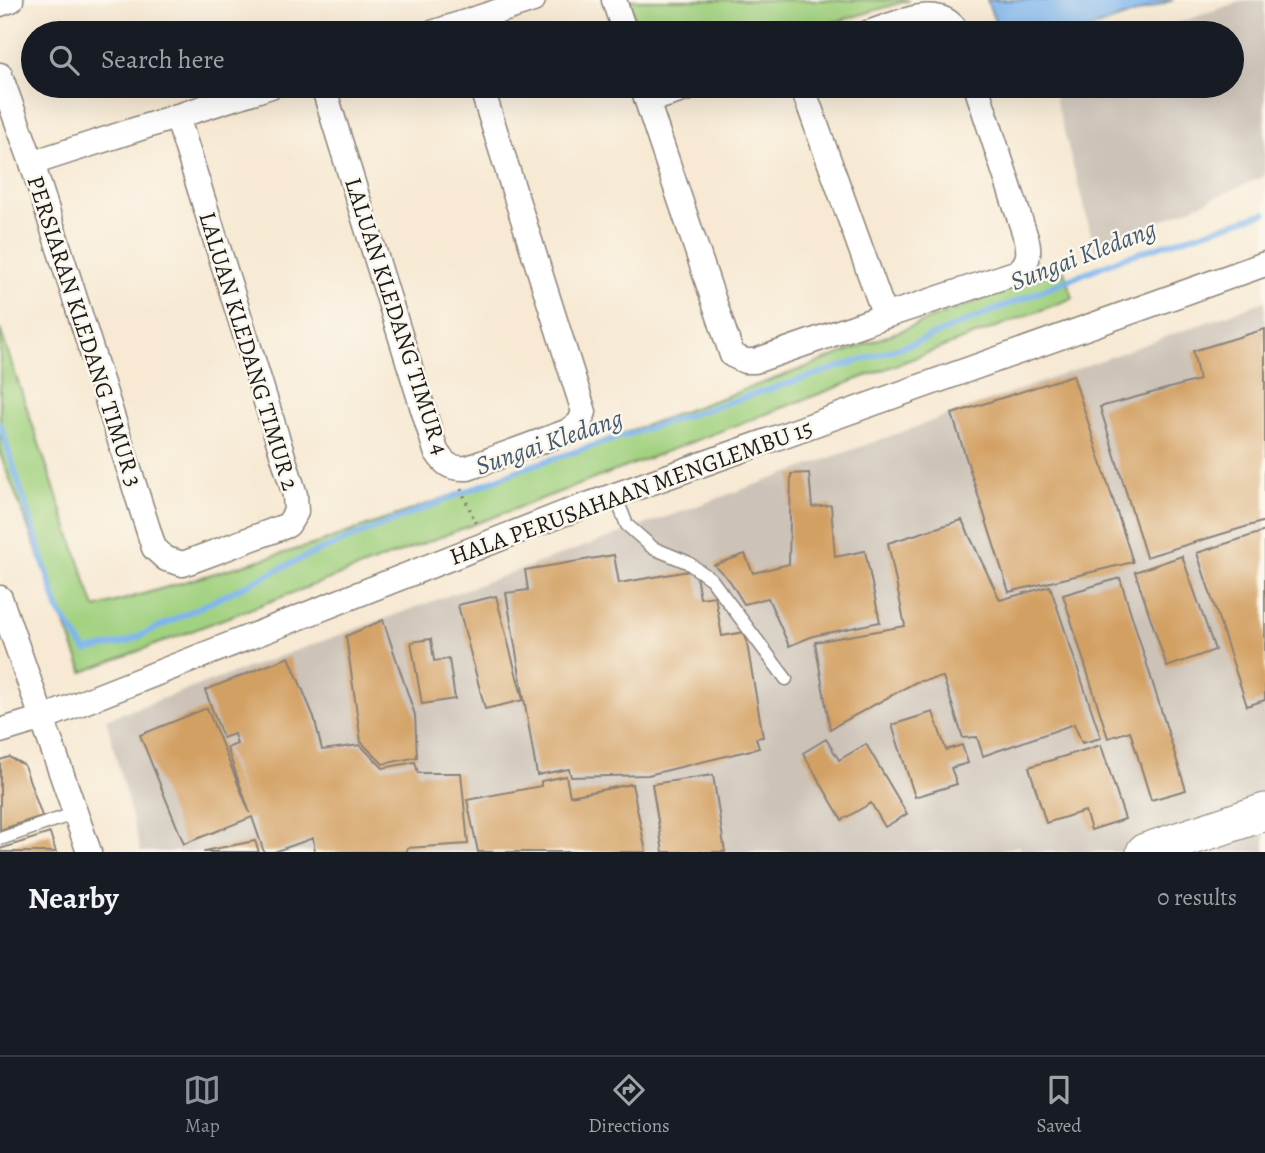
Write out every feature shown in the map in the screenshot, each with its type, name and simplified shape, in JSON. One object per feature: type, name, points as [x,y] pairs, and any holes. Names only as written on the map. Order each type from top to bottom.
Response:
[{"type":"main road","points":[[1161,850],[1265,812]]},
{"type":"street","points":[[0,4],[11,0]]},
{"type":"street","points":[[480,21],[533,0]]},
{"type":"street","points":[[614,0],[621,21]]},
{"type":"street","points":[[907,21],[924,16],[940,16],[948,21]]},
{"type":"street","name":"PERSIARAN KLEDANG TIMUR 3","points":[[0,75],[32,163],[154,548]]},
{"type":"street","points":[[32,163],[233,98]]},
{"type":"street","name":"LALUAN KLEDANG TIMUR 4","points":[[327,98],[436,451],[444,464],[453,469],[468,468],[566,432],[579,424],[584,412],[583,399],[485,98]]},
{"type":"street","points":[[647,98],[727,346],[732,355],[745,361],[755,361],[1018,272],[1026,264],[1030,253],[1027,241],[980,98]]},
{"type":"street","points":[[806,98],[885,316]]},
{"type":"street","name":"LALUAN KLEDANG TIMUR 2","points":[[154,548],[166,559],[183,564],[288,525],[296,513],[295,495],[177,116]]},
{"type":"street","name":"HALA PERUSAHAAN MENGLEMBU 15","points":[[0,731],[43,718],[615,495],[1265,264]]},
{"type":"street","points":[[0,598],[89,852]]},
{"type":"lane","points":[[615,495],[627,526],[653,548],[687,562],[711,579],[786,679]]},
{"type":"lane","points":[[0,839],[76,813]]},
{"type":"path","points":[[457,480],[472,517]]},
{"type":"shaded area","points":[[1244,0],[1265,0],[1265,176],[1095,249],[1055,98],[1244,98],[1244,21],[1184,21]]},
{"type":"shaded area","points":[[1265,301],[1265,852],[1021,852],[1019,846],[995,852],[141,852],[106,719]]},
{"type":"green space","points":[[629,0],[910,0],[839,21],[635,21]]},
{"type":"green space","points":[[1063,268],[1073,298],[83,672],[0,453],[0,329],[95,608],[322,542],[804,368]]},
{"type":"water","points":[[987,0],[1173,0],[1113,21],[995,21]]},
{"type":"building","points":[[1265,329],[1265,521],[1146,557],[1100,407],[1199,380],[1193,351]]},
{"type":"building","points":[[1073,375],[1133,562],[1009,592],[952,414]]},
{"type":"building","points":[[809,473],[812,507],[831,505],[835,557],[865,551],[880,622],[813,636],[789,646],[768,598],[744,604],[730,581],[714,565],[745,554],[753,573],[789,564],[791,474]]},
{"type":"building","points":[[962,520],[1000,600],[1050,586],[1101,738],[1082,743],[1074,724],[983,756],[977,737],[963,738],[943,677],[916,682],[830,729],[815,642],[905,626],[888,543]]},
{"type":"building","points":[[1265,531],[1265,700],[1247,706],[1197,553]]},
{"type":"building","points":[[614,555],[619,583],[695,570],[700,598],[715,596],[722,636],[745,632],[763,737],[756,738],[759,748],[648,775],[571,777],[569,769],[537,775],[506,593],[528,590],[525,570]]},
{"type":"building","points":[[1182,556],[1215,650],[1167,667],[1135,572]]},
{"type":"building","points":[[1120,578],[1186,790],[1151,800],[1130,731],[1108,738],[1063,595]]},
{"type":"building","points":[[496,596],[523,700],[485,709],[458,605]]},
{"type":"building","points":[[383,620],[415,715],[417,757],[383,764],[361,742],[346,636]]},
{"type":"building","points":[[431,639],[434,661],[449,659],[455,699],[422,704],[411,642]]},
{"type":"building","points":[[289,657],[314,717],[322,750],[360,745],[383,768],[415,762],[418,773],[461,773],[468,844],[407,848],[407,852],[315,852],[313,838],[274,852],[264,852],[252,817],[184,844],[140,735],[207,708],[250,813],[227,748],[237,744],[234,734],[223,738],[205,690]]},
{"type":"building","points":[[933,712],[946,750],[962,745],[968,763],[951,768],[957,784],[915,797],[892,725]]},
{"type":"building","points":[[826,739],[839,760],[866,744],[907,814],[885,827],[871,803],[842,820],[803,753]]},
{"type":"building","points":[[1101,745],[1125,819],[1091,830],[1085,811],[1046,823],[1029,767]]},
{"type":"building","points":[[9,757],[24,765],[42,816],[0,830],[0,760]]},
{"type":"building","points":[[713,775],[725,852],[663,852],[652,784]]},
{"type":"building","points":[[566,776],[570,796],[632,784],[646,852],[478,852],[467,800],[541,786],[541,781]]},
{"type":"building","points":[[50,833],[56,852],[0,852],[0,849]]},
{"type":"building","points":[[255,841],[259,852],[204,852],[204,851]]},
{"type":"waterway","name":"Sungai Kledang","points":[[0,424],[59,611],[86,651],[127,642],[309,555],[524,468],[917,342],[1122,258],[1265,213]]}]
